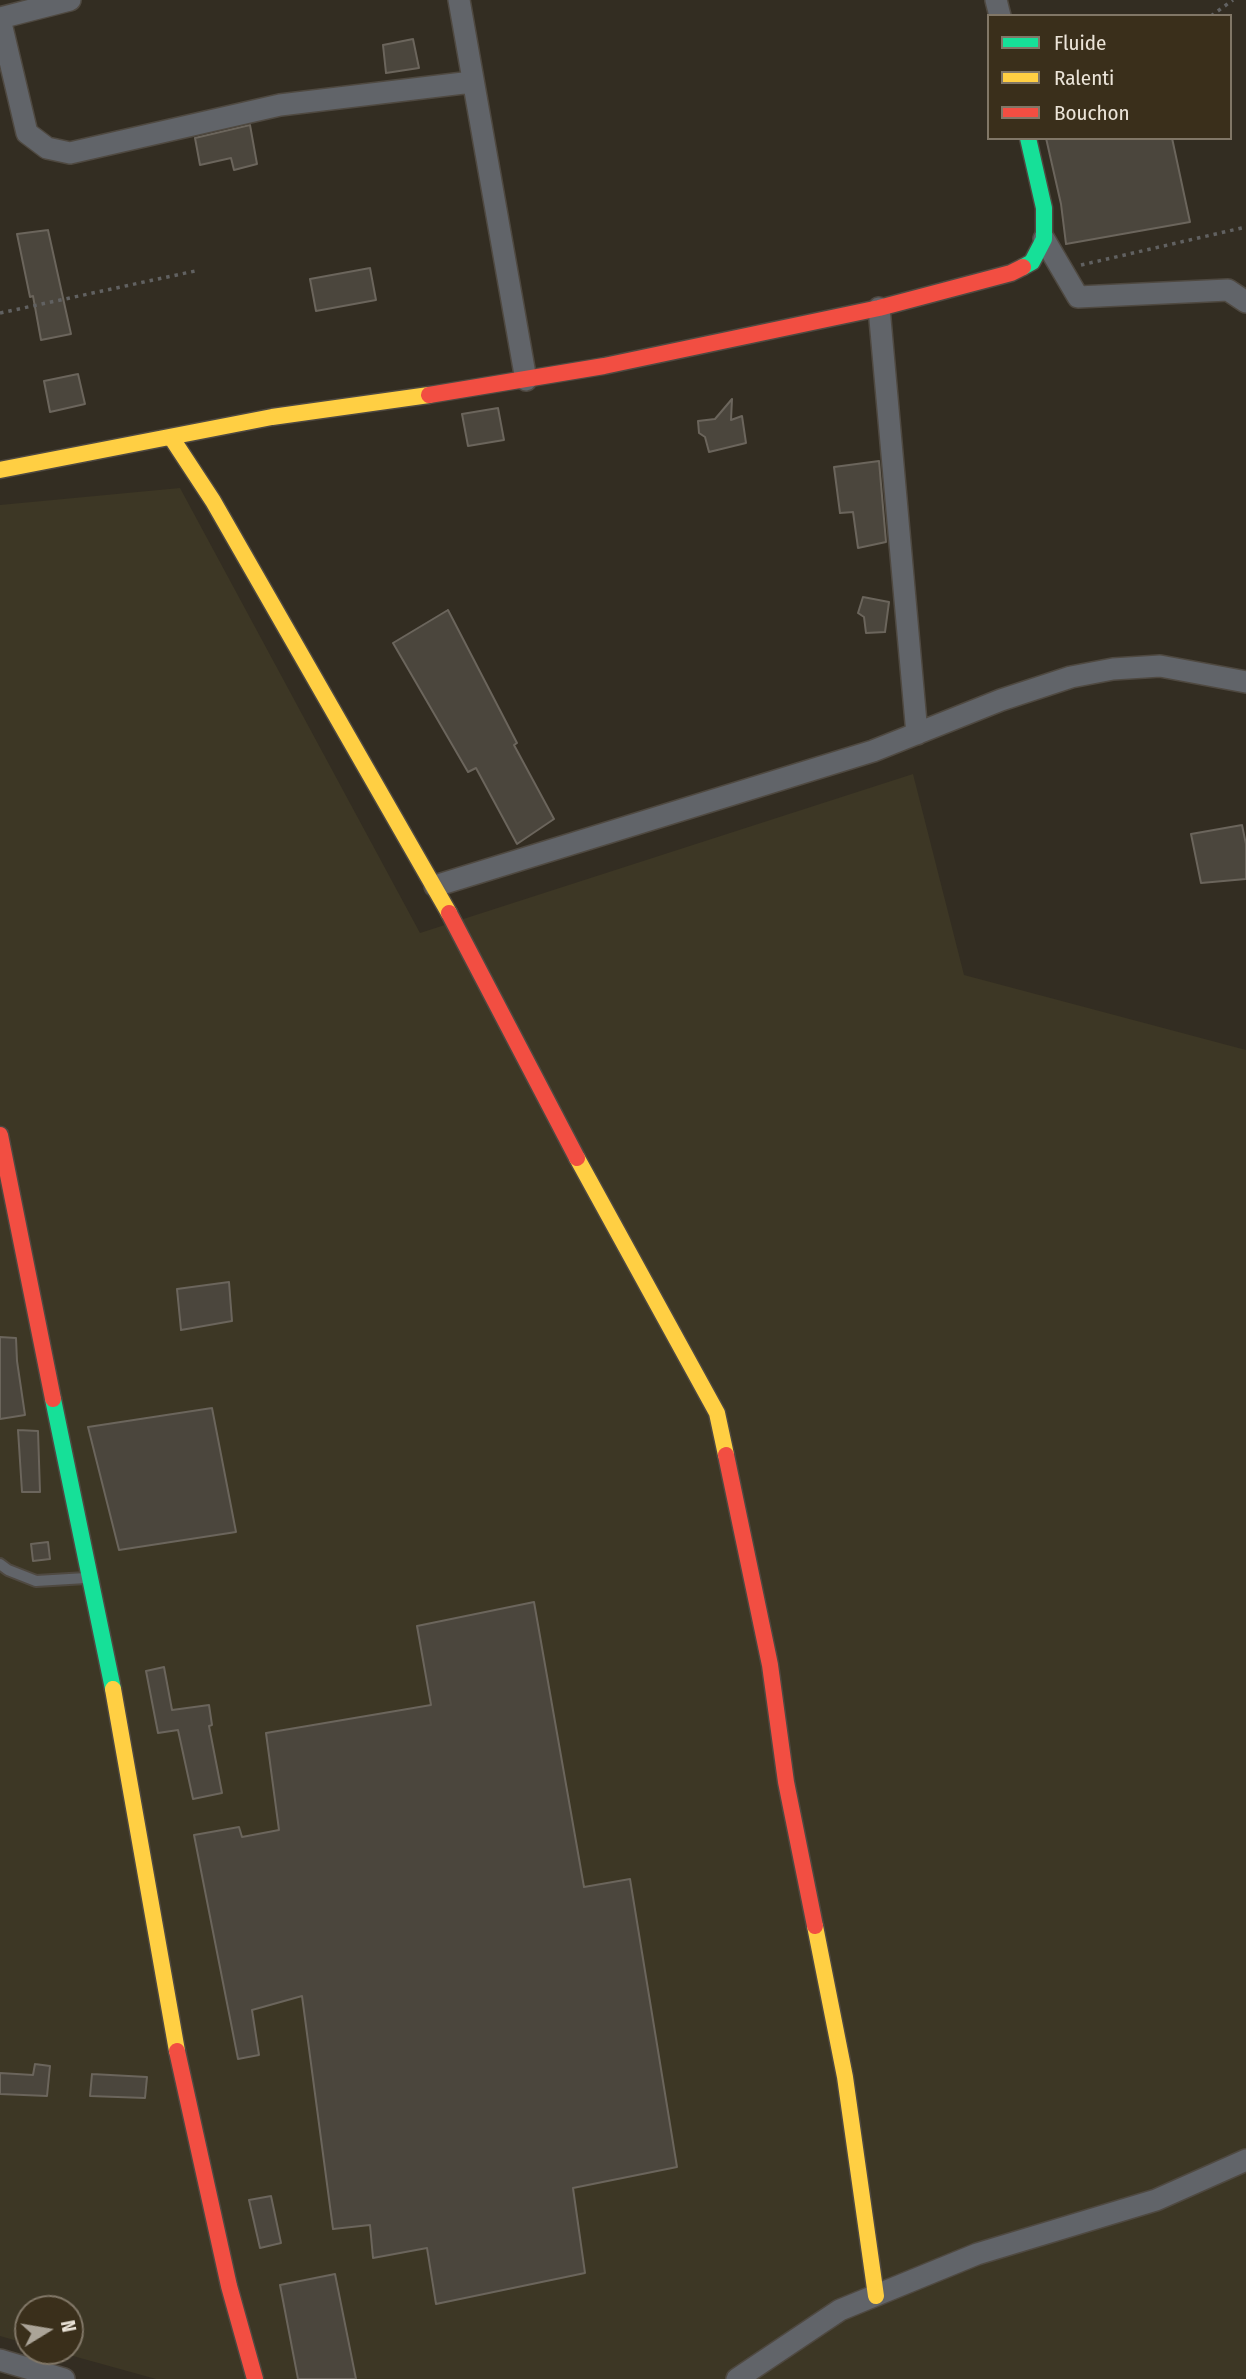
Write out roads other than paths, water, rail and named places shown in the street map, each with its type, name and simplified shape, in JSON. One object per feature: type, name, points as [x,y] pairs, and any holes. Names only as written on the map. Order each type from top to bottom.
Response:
[{"type":"street","points":[[70,0],[0,18],[27,133],[47,148],[70,153],[280,105],[472,82]]},
{"type":"street","points":[[459,0],[526,380]]},
{"type":"street","points":[[1028,140],[1044,208],[1045,239],[1078,297],[1228,290],[1246,302]]},
{"type":"street","points":[[0,470],[272,416],[526,380],[878,308],[1011,274],[1032,262],[1045,239]]},
{"type":"street","points":[[878,308],[917,734]]},
{"type":"street","points":[[171,438],[213,501],[435,886],[607,1214],[717,1413],[770,1665],[786,1782],[845,2077],[876,2296]]},
{"type":"street","points":[[435,886],[873,751],[1025,692],[1072,677],[1113,669],[1160,666],[1246,682]]},
{"type":"street","points":[[0,1135],[112,1681],[183,2085],[229,2286],[255,2379]]},
{"type":"street","points":[[737,2379],[840,2310],[977,2254],[1156,2200],[1246,2160]]},
{"type":"street","points":[[2,2367],[64,2379]]},
{"type":"lane","points":[[3,1570],[36,1581],[89,1578]]}]
